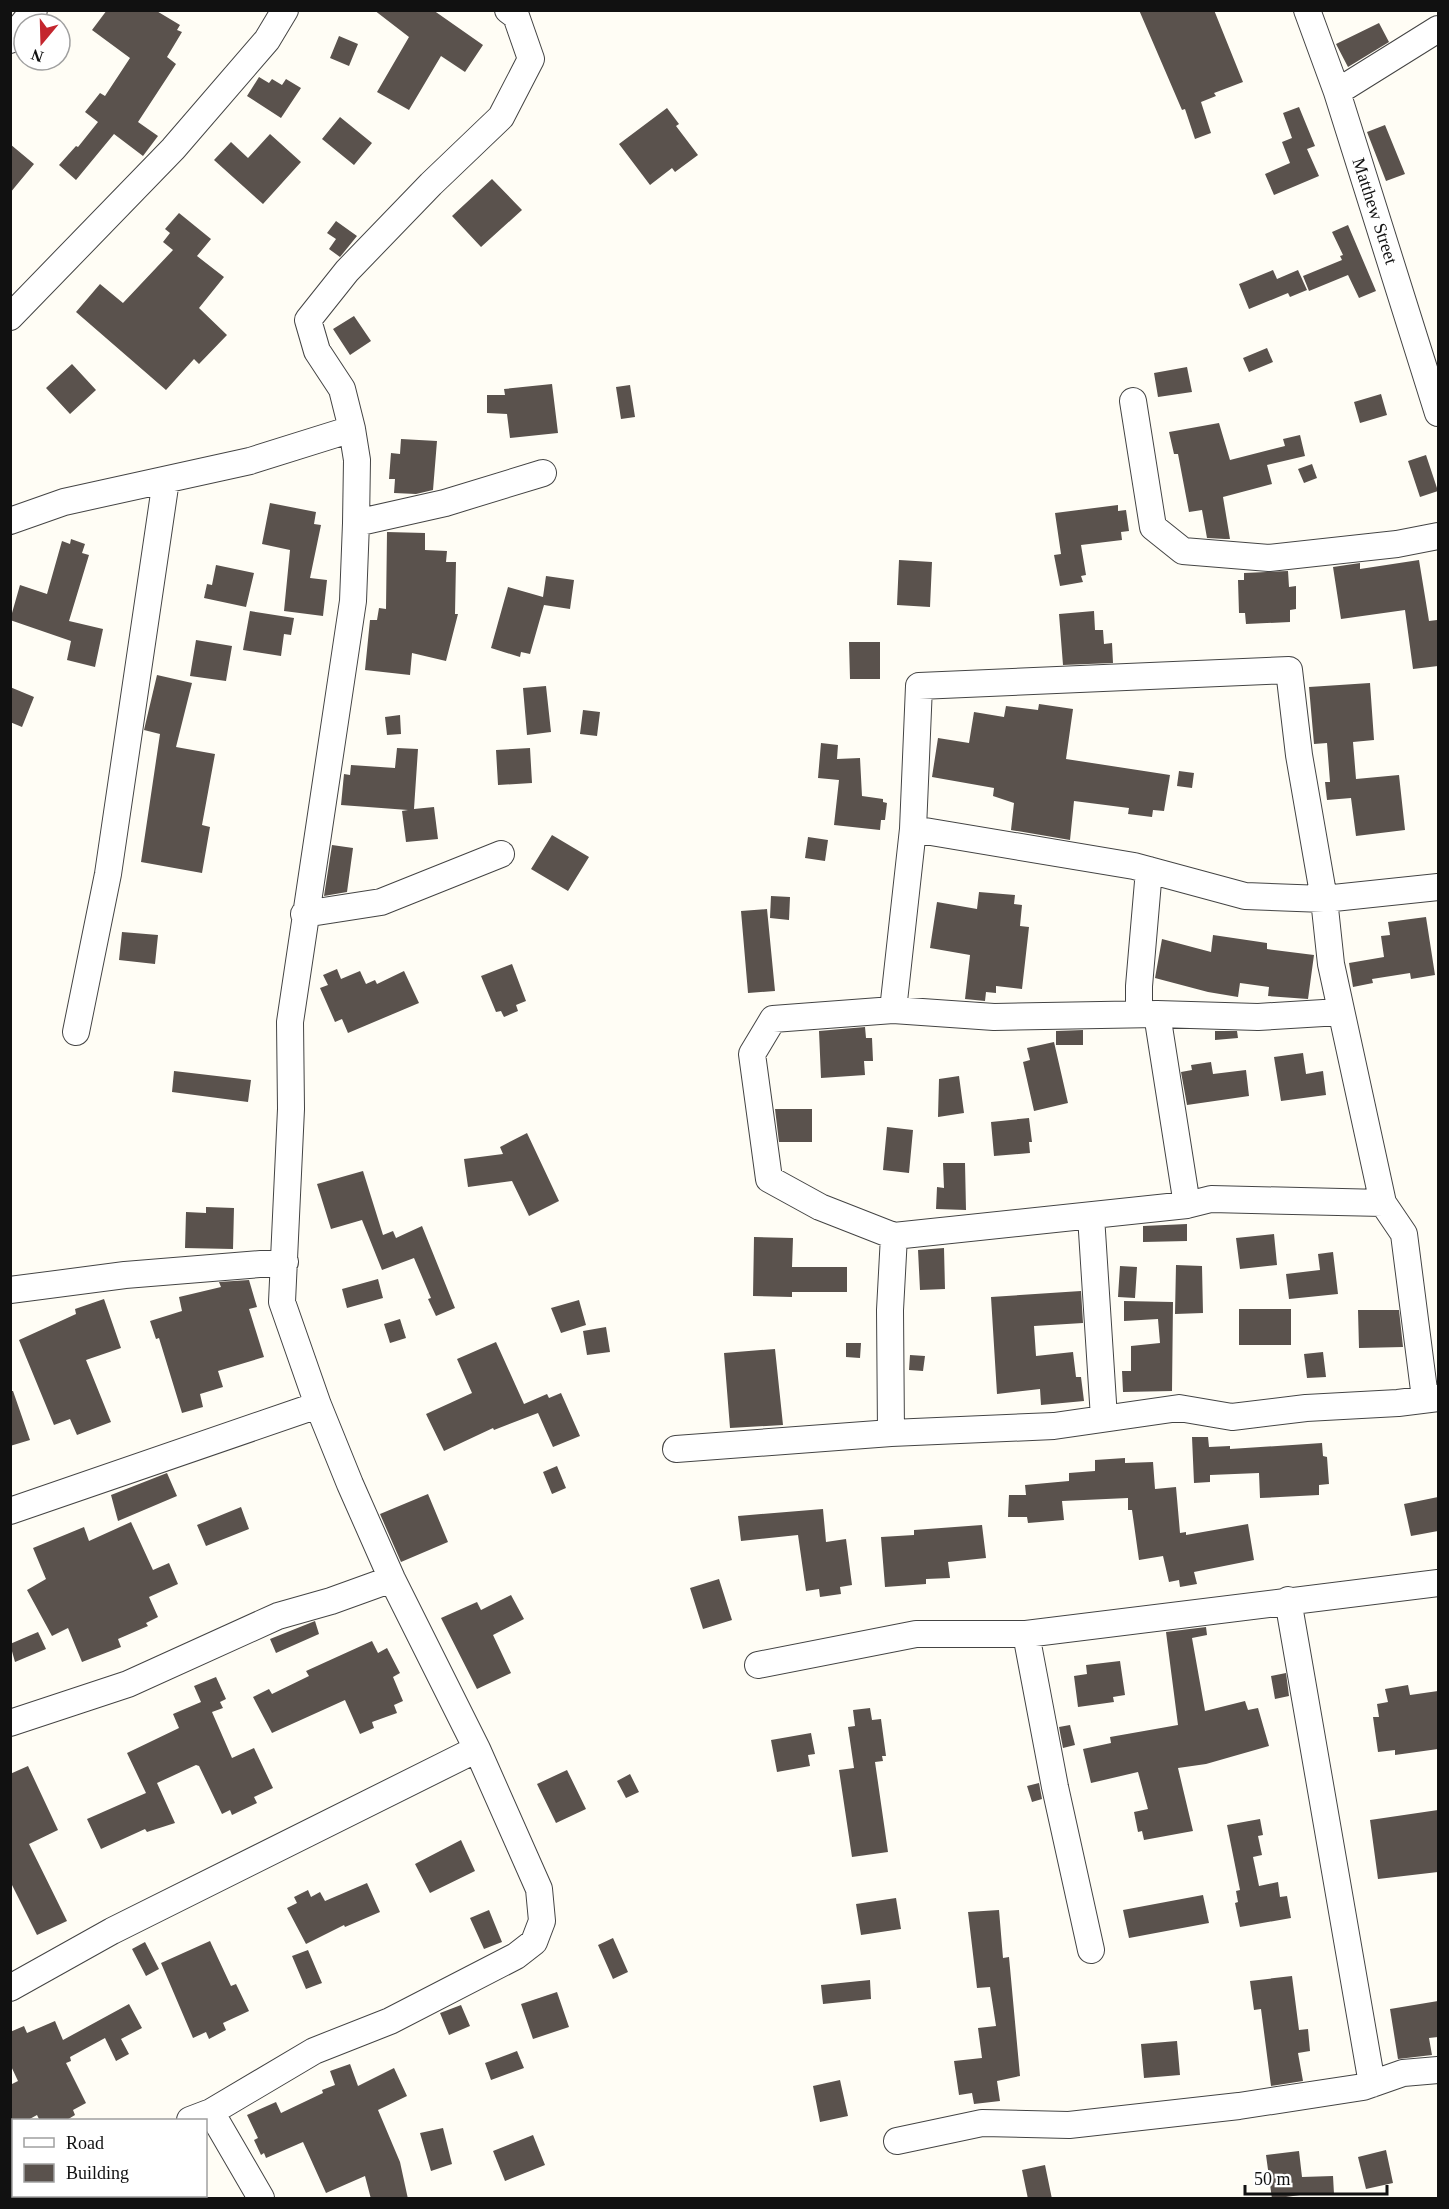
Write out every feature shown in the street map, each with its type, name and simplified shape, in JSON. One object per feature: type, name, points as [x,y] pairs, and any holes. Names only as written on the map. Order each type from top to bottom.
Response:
[{"type":"street","points":[[10,40],[34,10]]},
{"type":"street","points":[[10,317],[173,149],[267,40],[285,10]]},
{"type":"street","name":"Matthew Street","points":[[1307,10],[1337,92],[1438,413]]},
{"type":"street","points":[[200,2116],[314,2051],[400,2016],[516,1956],[534,1942],[542,1921],[539,1889],[477,1749],[392,1579],[318,1405],[282,1302],[291,1109],[290,1022],[304,914],[353,601],[356,523],[357,460],[352,429],[342,389],[317,351],[308,320],[347,271],[431,183],[501,117],[531,60],[515,12]]},
{"type":"street","points":[[1337,92],[1438,29]]},
{"type":"street","points":[[1133,401],[1153,527],[1183,551],[1269,558],[1397,544],[1438,536]]},
{"type":"street","points":[[10,521],[64,502],[250,461],[352,429]]},
{"type":"street","points":[[356,523],[445,503],[543,473]]},
{"type":"street","points":[[76,1032],[108,874],[166,480]]},
{"type":"street","points":[[676,1449],[891,1433],[1054,1426],[1179,1408],[1232,1417],[1316,1407],[1398,1403],[1432,1398],[1404,1234],[1383,1203],[1340,1012],[1288,670],[919,686],[913,830],[893,1010]]},
{"type":"street","points":[[913,830],[1149,870],[1245,896],[1324,899],[1438,887]]},
{"type":"street","points":[[304,914],[381,902],[501,854]]},
{"type":"street","points":[[1149,870],[1139,986],[1148,1014],[1187,1205]]},
{"type":"street","points":[[1340,1012],[1258,1017],[1148,1014],[994,1017],[893,1010],[773,1019],[752,1054],[769,1179],[820,1207],[894,1236],[1187,1205],[1212,1199],[1383,1203]]},
{"type":"street","points":[[1091,1215],[1104,1418]]},
{"type":"street","points":[[891,1433],[890,1310],[894,1236]]},
{"type":"street","points":[[10,1290],[125,1275],[285,1262]]},
{"type":"street","points":[[10,1511],[318,1405]]},
{"type":"street","points":[[10,1723],[128,1684],[278,1616],[331,1601],[392,1579]]},
{"type":"street","points":[[758,1665],[916,1634],[1026,1634],[1438,1583]]},
{"type":"street","points":[[1288,1600],[1372,2084]]},
{"type":"street","points":[[1026,1634],[1055,1787],[1091,1950]]},
{"type":"street","points":[[10,1988],[111,1931],[477,1749]]},
{"type":"street","points":[[897,2140],[982,2123],[1069,2125],[1239,2106],[1372,2084],[1402,2073],[1438,2070]]},
{"type":"street","points":[[207,2126],[261,2199]]},
{"type":"building","points":[[107,10],[155,10],[180,25],[177,30],[182,32],[167,57],[176,64],[138,122],[158,136],[143,156],[114,134],[76,180],[59,165],[76,146],[78,147],[98,122],[85,112],[100,93],[105,96],[130,58],[92,30]]},
{"type":"building","points":[[374,10],[433,10],[483,45],[465,72],[441,56],[409,110],[377,92],[409,37]]},
{"type":"building","points":[[1139,10],[1214,10],[1243,82],[1214,93],[1216,96],[1201,102],[1211,133],[1195,139],[1185,109],[1182,110]]},
{"type":"building","points":[[1379,23],[1389,42],[1348,67],[1336,44]]},
{"type":"building","points":[[339,36],[358,44],[349,66],[330,58]]},
{"type":"building","points":[[259,77],[269,83],[272,79],[282,85],[286,79],[301,88],[281,118],[247,96]]},
{"type":"building","points":[[1299,107],[1315,146],[1307,149],[1319,176],[1274,195],[1265,174],[1290,163],[1282,142],[1292,138],[1283,113]]},
{"type":"building","points":[[667,108],[679,124],[676,126],[698,155],[675,172],[672,168],[650,185],[619,144]]},
{"type":"building","points":[[340,117],[372,143],[354,165],[322,139]]},
{"type":"building","points":[[1385,125],[1405,174],[1386,181],[1367,132]]},
{"type":"building","points":[[270,134],[301,162],[263,204],[214,160],[231,142],[248,158]]},
{"type":"building","points":[[10,144],[34,164],[10,193]]},
{"type":"building","points":[[492,179],[522,210],[481,247],[452,216]]},
{"type":"building","points":[[179,213],[211,239],[197,256],[224,277],[199,308],[227,335],[199,364],[194,359],[166,390],[76,312],[100,284],[123,303],[173,250],[163,242],[170,233],[165,229]]},
{"type":"building","points":[[336,221],[357,236],[340,257],[329,249],[336,239],[327,233]]},
{"type":"building","points":[[1348,225],[1376,291],[1359,298],[1348,275],[1309,291],[1303,276],[1342,260],[1340,256],[1343,255],[1332,232]]},
{"type":"building","points":[[1273,270],[1277,279],[1298,270],[1307,290],[1290,297],[1288,293],[1249,309],[1239,284]]},
{"type":"building","points":[[354,316],[371,341],[350,355],[333,329]]},
{"type":"building","points":[[1267,348],[1273,362],[1249,372],[1243,358]]},
{"type":"building","points":[[72,364],[96,390],[70,414],[46,388]]},
{"type":"building","points":[[1187,367],[1192,392],[1158,397],[1154,373]]},
{"type":"building","points":[[552,384],[558,433],[510,438],[507,414],[487,413],[487,395],[505,395],[504,389]]},
{"type":"building","points":[[630,385],[635,417],[621,419],[616,387]]},
{"type":"building","points":[[1381,394],[1387,415],[1360,423],[1354,402]]},
{"type":"building","points":[[1219,423],[1230,460],[1285,446],[1283,439],[1300,435],[1305,456],[1267,465],[1272,484],[1223,497],[1230,539],[1207,538],[1202,510],[1189,512],[1178,454],[1174,454],[1169,432]]},
{"type":"building","points":[[401,439],[437,441],[433,490],[416,494],[394,493],[395,479],[389,479],[391,453],[400,454]]},
{"type":"building","points":[[1426,455],[1438,491],[1420,497],[1408,461]]},
{"type":"building","points":[[1312,464],[1317,478],[1304,483],[1298,469]]},
{"type":"building","points":[[270,503],[316,512],[314,524],[321,525],[310,578],[327,580],[323,616],[284,611],[290,550],[262,544]]},
{"type":"building","points":[[1118,505],[1118,511],[1126,510],[1129,531],[1121,532],[1122,540],[1081,545],[1086,575],[1081,576],[1083,582],[1060,586],[1054,555],[1061,554],[1055,513]]},
{"type":"building","points":[[387,532],[425,533],[425,550],[447,551],[446,562],[456,562],[455,614],[458,614],[446,661],[412,653],[410,675],[365,670],[370,620],[377,620],[379,608],[386,609]]},
{"type":"building","points":[[71,539],[85,544],[82,553],[89,555],[69,621],[103,629],[95,667],[67,660],[71,641],[10,620],[20,585],[47,594],[62,541],[70,544]]},
{"type":"building","points":[[899,560],[932,562],[930,607],[897,605]]},
{"type":"building","points":[[1419,560],[1429,621],[1437,620],[1438,666],[1413,669],[1405,610],[1341,619],[1333,567],[1360,563],[1360,569]]},
{"type":"building","points":[[216,565],[254,573],[246,607],[204,598],[207,584],[212,585]]},
{"type":"building","points":[[1288,571],[1289,587],[1296,586],[1296,609],[1290,610],[1290,622],[1246,624],[1245,613],[1239,613],[1238,580],[1244,580],[1244,573]]},
{"type":"building","points":[[546,576],[574,580],[570,609],[544,605],[530,654],[521,652],[520,657],[491,648],[508,587],[543,597]]},
{"type":"building","points":[[250,611],[294,618],[291,635],[284,634],[281,656],[243,650]]},
{"type":"building","points":[[1094,611],[1095,630],[1103,630],[1104,644],[1112,643],[1113,663],[1063,665],[1059,614]]},
{"type":"building","points":[[196,640],[232,646],[226,681],[190,676]]},
{"type":"building","points":[[849,642],[880,642],[880,679],[850,679]]},
{"type":"building","points":[[157,675],[192,683],[176,747],[215,754],[202,825],[210,827],[202,873],[141,862],[160,734],[144,730]]},
{"type":"building","points":[[1370,683],[1374,740],[1353,742],[1356,779],[1399,775],[1405,830],[1356,836],[1351,798],[1327,800],[1325,782],[1330,782],[1327,743],[1314,744],[1309,687]]},
{"type":"building","points":[[546,686],[551,732],[527,735],[523,688]]},
{"type":"building","points":[[10,687],[34,697],[22,727],[10,722]]},
{"type":"building","points":[[1039,704],[1073,709],[1066,759],[1170,775],[1164,811],[1153,810],[1152,817],[1128,814],[1129,808],[1074,801],[1070,840],[1011,830],[1014,803],[993,796],[994,788],[932,777],[938,738],[969,743],[974,712],[1004,717],[1006,706],[1038,710]]},
{"type":"building","points":[[583,710],[600,712],[597,736],[580,734]]},
{"type":"building","points":[[400,715],[401,734],[387,735],[385,717]]},
{"type":"building","points":[[821,743],[838,745],[837,759],[860,758],[862,796],[883,799],[883,802],[887,803],[885,820],[881,820],[880,830],[834,825],[839,780],[818,778]]},
{"type":"building","points":[[397,748],[418,749],[414,809],[434,807],[438,839],[406,842],[402,811],[408,810],[341,805],[344,774],[350,775],[351,765],[395,768]]},
{"type":"building","points":[[530,748],[532,783],[498,785],[496,750]]},
{"type":"building","points":[[1179,771],[1194,773],[1192,788],[1177,786]]},
{"type":"building","points":[[552,835],[589,857],[568,891],[531,869]]},
{"type":"building","points":[[808,837],[828,840],[825,861],[805,858]]},
{"type":"building","points":[[332,845],[353,848],[347,892],[324,896]]},
{"type":"building","points":[[979,892],[1015,895],[1014,904],[1022,905],[1020,926],[1029,927],[1022,989],[996,986],[996,993],[986,992],[985,1001],[965,999],[970,955],[930,948],[937,902],[977,909]]},
{"type":"building","points":[[771,896],[790,897],[789,920],[770,918]]},
{"type":"building","points":[[767,909],[775,991],[748,993],[741,911]]},
{"type":"building","points":[[1426,917],[1435,975],[1411,979],[1410,973],[1372,979],[1373,983],[1353,987],[1349,963],[1384,957],[1381,936],[1390,935],[1388,922]]},
{"type":"building","points":[[122,932],[158,935],[155,964],[119,960]]},
{"type":"building","points":[[1213,935],[1267,943],[1267,949],[1314,955],[1308,999],[1268,996],[1269,987],[1240,983],[1238,997],[1208,992],[1155,978],[1162,939],[1211,952]]},
{"type":"building","points":[[512,964],[526,1001],[516,1005],[518,1011],[504,1017],[501,1011],[496,1012],[481,976]]},
{"type":"building","points":[[337,969],[341,979],[360,971],[366,984],[375,980],[377,984],[404,971],[419,1003],[348,1033],[342,1019],[335,1022],[320,988],[328,985],[323,975]]},
{"type":"building","points":[[865,1027],[866,1038],[872,1038],[873,1061],[864,1061],[865,1075],[821,1078],[819,1031]]},
{"type":"building","points":[[1083,1030],[1083,1045],[1056,1045],[1056,1031]]},
{"type":"building","points":[[1215,1031],[1237,1031],[1238,1038],[1215,1040]]},
{"type":"building","points":[[1054,1042],[1068,1103],[1034,1111],[1023,1062],[1030,1060],[1027,1048]]},
{"type":"building","points":[[1303,1053],[1306,1074],[1323,1071],[1326,1095],[1281,1101],[1274,1057]]},
{"type":"building","points":[[1211,1062],[1213,1074],[1246,1070],[1249,1096],[1187,1105],[1181,1072],[1192,1070],[1191,1065]]},
{"type":"building","points":[[174,1071],[251,1080],[248,1102],[172,1092]]},
{"type":"building","points":[[959,1076],[964,1113],[938,1117],[939,1079]]},
{"type":"building","points":[[775,1109],[812,1109],[812,1142],[779,1142]]},
{"type":"building","points":[[1029,1118],[1032,1142],[1029,1142],[1030,1153],[994,1156],[991,1122]]},
{"type":"building","points":[[887,1127],[913,1130],[909,1173],[883,1170]]},
{"type":"building","points":[[527,1133],[559,1201],[529,1216],[512,1181],[468,1187],[464,1159],[503,1154],[500,1147]]},
{"type":"building","points":[[943,1163],[965,1163],[966,1210],[936,1209],[937,1187],[944,1188]]},
{"type":"building","points":[[363,1171],[383,1235],[393,1231],[396,1238],[422,1226],[455,1308],[436,1316],[414,1258],[382,1270],[362,1220],[331,1229],[317,1184]]},
{"type":"building","points":[[206,1207],[234,1208],[233,1249],[185,1248],[186,1212],[206,1213]]},
{"type":"building","points":[[1187,1224],[1187,1241],[1143,1242],[1143,1226]]},
{"type":"building","points":[[1274,1234],[1277,1265],[1240,1269],[1236,1238]]},
{"type":"building","points":[[754,1237],[793,1238],[792,1267],[847,1267],[847,1292],[792,1292],[792,1297],[753,1296]]},
{"type":"building","points":[[944,1248],[945,1289],[920,1290],[918,1250]]},
{"type":"building","points":[[1333,1252],[1338,1294],[1289,1299],[1286,1274],[1320,1270],[1318,1254]]},
{"type":"building","points":[[1176,1265],[1202,1266],[1203,1313],[1175,1314]]},
{"type":"building","points":[[1120,1266],[1137,1267],[1135,1298],[1118,1297]]},
{"type":"building","points":[[378,1279],[383,1298],[347,1308],[342,1289]]},
{"type":"building","points":[[249,1280],[257,1307],[249,1309],[264,1357],[218,1371],[223,1387],[200,1394],[203,1407],[182,1413],[159,1338],[156,1339],[150,1321],[182,1311],[179,1297],[221,1287],[219,1282]]},
{"type":"building","points":[[1081,1291],[1083,1323],[1034,1326],[1036,1356],[1073,1352],[1076,1377],[1081,1377],[1084,1401],[1041,1405],[1040,1389],[997,1394],[991,1297]]},
{"type":"building","points":[[104,1299],[121,1348],[86,1360],[111,1422],[77,1435],[70,1419],[54,1425],[19,1340],[76,1314],[75,1309]]},
{"type":"building","points":[[579,1300],[586,1325],[561,1333],[551,1308]]},
{"type":"building","points":[[1124,1301],[1173,1302],[1172,1391],[1123,1392],[1122,1371],[1131,1371],[1131,1346],[1160,1343],[1158,1319],[1124,1321]]},
{"type":"building","points":[[1239,1309],[1291,1309],[1291,1345],[1239,1345]]},
{"type":"building","points":[[1358,1310],[1399,1310],[1403,1347],[1359,1348]]},
{"type":"building","points":[[400,1319],[406,1338],[390,1343],[384,1324]]},
{"type":"building","points":[[606,1327],[610,1352],[587,1355],[583,1331]]},
{"type":"building","points":[[496,1342],[524,1404],[547,1394],[549,1398],[561,1393],[580,1436],[553,1447],[538,1413],[494,1430],[493,1428],[444,1451],[426,1414],[472,1393],[457,1359]]},
{"type":"building","points":[[846,1343],[861,1343],[860,1358],[846,1357]]},
{"type":"building","points":[[775,1349],[783,1425],[730,1428],[724,1353]]},
{"type":"building","points":[[1323,1352],[1326,1377],[1307,1378],[1304,1354]]},
{"type":"building","points":[[910,1355],[925,1356],[923,1371],[909,1370]]},
{"type":"building","points":[[10,1391],[13,1391],[30,1440],[10,1446]]},
{"type":"building","points":[[1192,1437],[1208,1437],[1209,1447],[1230,1446],[1230,1449],[1322,1443],[1323,1456],[1327,1457],[1329,1484],[1319,1485],[1319,1495],[1260,1498],[1259,1473],[1210,1475],[1210,1482],[1194,1483]]},
{"type":"building","points":[[1125,1458],[1125,1463],[1153,1462],[1155,1489],[1176,1487],[1180,1533],[1186,1532],[1186,1535],[1248,1524],[1254,1560],[1194,1572],[1197,1584],[1180,1587],[1179,1580],[1169,1582],[1163,1556],[1139,1560],[1132,1510],[1128,1510],[1128,1498],[1062,1501],[1064,1520],[1028,1523],[1027,1517],[1008,1517],[1009,1495],[1026,1495],[1025,1485],[1069,1481],[1069,1473],[1095,1471],[1095,1460]]},
{"type":"building","points":[[557,1466],[566,1488],[552,1494],[543,1472]]},
{"type":"building","points":[[167,1473],[177,1496],[118,1521],[111,1495]]},
{"type":"building","points":[[428,1494],[448,1542],[401,1562],[380,1514]]},
{"type":"building","points":[[1438,1497],[1438,1531],[1411,1536],[1404,1504]]},
{"type":"building","points":[[241,1507],[249,1529],[206,1546],[197,1525]]},
{"type":"building","points":[[823,1509],[826,1542],[846,1539],[852,1585],[840,1587],[841,1594],[820,1597],[819,1589],[806,1591],[798,1535],[741,1541],[738,1516]]},
{"type":"building","points":[[131,1522],[153,1570],[169,1563],[178,1584],[149,1597],[158,1617],[146,1623],[148,1626],[118,1639],[121,1647],[82,1662],[68,1628],[52,1636],[27,1590],[46,1579],[33,1548],[84,1527],[89,1541]]},
{"type":"building","points":[[982,1525],[986,1558],[948,1562],[950,1578],[926,1579],[926,1584],[885,1587],[881,1537],[914,1535],[914,1530]]},
{"type":"building","points":[[719,1579],[732,1620],[703,1629],[690,1588]]},
{"type":"building","points":[[511,1595],[524,1619],[493,1635],[511,1673],[477,1689],[441,1618],[477,1602],[481,1610]]},
{"type":"building","points":[[315,1621],[319,1634],[276,1653],[270,1639]]},
{"type":"building","points":[[1206,1627],[1207,1635],[1192,1638],[1205,1711],[1245,1701],[1248,1710],[1258,1708],[1269,1746],[1206,1764],[1178,1768],[1193,1831],[1144,1840],[1142,1831],[1138,1832],[1134,1812],[1148,1809],[1138,1772],[1091,1783],[1083,1749],[1111,1743],[1110,1737],[1178,1725],[1166,1632]]},
{"type":"building","points":[[38,1632],[46,1649],[15,1662],[10,1644]]},
{"type":"building","points":[[372,1641],[378,1653],[387,1648],[400,1673],[393,1677],[403,1701],[394,1705],[397,1713],[372,1722],[374,1728],[360,1734],[345,1700],[272,1733],[253,1697],[269,1689],[272,1694],[309,1676],[306,1671]]},
{"type":"building","points":[[1120,1661],[1125,1695],[1113,1697],[1114,1702],[1078,1707],[1074,1676],[1087,1674],[1086,1665]]},
{"type":"building","points":[[1286,1673],[1289,1696],[1275,1699],[1271,1676]]},
{"type":"building","points":[[216,1677],[226,1699],[220,1702],[223,1708],[212,1712],[232,1758],[254,1748],[273,1788],[254,1797],[257,1803],[232,1815],[230,1810],[222,1814],[199,1766],[196,1765],[157,1783],[175,1823],[147,1832],[145,1829],[101,1849],[87,1819],[146,1793],[127,1753],[179,1728],[173,1714],[201,1702],[194,1686]]},
{"type":"building","points":[[1408,1685],[1410,1695],[1438,1691],[1438,1749],[1395,1755],[1395,1750],[1378,1752],[1373,1717],[1379,1717],[1377,1704],[1388,1702],[1385,1689]]},
{"type":"building","points":[[870,1708],[872,1720],[881,1719],[886,1756],[882,1756],[883,1761],[875,1762],[888,1852],[852,1857],[839,1770],[854,1768],[848,1727],[855,1726],[853,1710]]},
{"type":"building","points":[[1070,1725],[1075,1745],[1063,1748],[1059,1727]]},
{"type":"building","points":[[811,1733],[815,1754],[808,1755],[810,1766],[777,1772],[771,1740]]},
{"type":"building","points":[[28,1766],[58,1830],[29,1844],[67,1921],[37,1935],[10,1881],[10,1774]]},
{"type":"building","points":[[567,1770],[586,1809],[556,1823],[537,1784]]},
{"type":"building","points":[[630,1774],[639,1792],[626,1798],[617,1781]]},
{"type":"building","points":[[1039,1783],[1042,1799],[1032,1802],[1027,1786]]},
{"type":"building","points":[[1438,1810],[1438,1872],[1378,1879],[1370,1820]]},
{"type":"building","points":[[1260,1819],[1263,1835],[1258,1836],[1262,1855],[1253,1857],[1259,1886],[1278,1882],[1280,1897],[1287,1896],[1291,1918],[1240,1927],[1235,1903],[1238,1902],[1236,1891],[1240,1890],[1227,1825]]},
{"type":"building","points":[[461,1840],[475,1871],[430,1893],[415,1864]]},
{"type":"building","points":[[367,1883],[380,1912],[345,1927],[344,1925],[306,1944],[287,1908],[297,1903],[294,1897],[308,1890],[311,1897],[320,1892],[325,1901]]},
{"type":"building","points":[[1203,1895],[1209,1923],[1129,1938],[1123,1910]]},
{"type":"building","points":[[896,1898],[901,1929],[861,1935],[856,1904]]},
{"type":"building","points":[[489,1910],[502,1942],[484,1949],[470,1918]]},
{"type":"building","points":[[999,1910],[1003,1958],[1009,1957],[1020,2076],[997,2081],[1000,2101],[974,2104],[972,2093],[959,2095],[954,2061],[982,2058],[978,2028],[996,2026],[990,1987],[977,1988],[968,1912]]},
{"type":"building","points":[[613,1938],[628,1972],[613,1979],[598,1945]]},
{"type":"building","points":[[210,1941],[231,1986],[236,1984],[249,2011],[223,2023],[226,2030],[209,2039],[206,2032],[193,2038],[161,1963]]},
{"type":"building","points":[[145,1942],[159,1969],[146,1976],[132,1949]]},
{"type":"building","points":[[308,1950],[322,1983],[306,1989],[292,1956]]},
{"type":"building","points":[[1292,1976],[1299,2030],[1308,2029],[1310,2051],[1298,2053],[1303,2081],[1271,2086],[1261,2009],[1254,2010],[1250,1981]]},
{"type":"building","points":[[870,1980],[871,1999],[823,2004],[821,1985]]},
{"type":"building","points":[[557,1992],[569,2027],[533,2039],[521,2004]]},
{"type":"building","points":[[1438,2001],[1438,2037],[1429,2038],[1432,2055],[1398,2059],[1390,2009]]},
{"type":"building","points":[[129,2004],[142,2028],[121,2039],[129,2054],[116,2061],[105,2038],[70,2057],[71,2061],[66,2063],[86,2103],[73,2110],[75,2115],[68,2119],[39,2119],[37,2115],[30,2119],[10,2121],[10,2085],[18,2081],[10,2064],[10,2032],[24,2026],[27,2033],[55,2021],[63,2040]]},
{"type":"building","points":[[461,2005],[470,2026],[449,2035],[440,2013]]},
{"type":"building","points":[[1177,2041],[1180,2075],[1144,2078],[1141,2044]]},
{"type":"building","points":[[517,2051],[524,2068],[491,2080],[485,2063]]},
{"type":"building","points":[[350,2064],[358,2086],[394,2068],[407,2096],[378,2110],[400,2162],[408,2199],[371,2199],[365,2176],[326,2193],[303,2142],[266,2158],[264,2153],[261,2155],[254,2140],[258,2138],[247,2115],[276,2102],[281,2113],[323,2093],[322,2090],[335,2085],[330,2071]]},
{"type":"building","points":[[840,2080],[848,2116],[820,2122],[813,2086]]},
{"type":"building","points":[[443,2128],[452,2164],[431,2171],[420,2133]]},
{"type":"building","points":[[533,2135],[545,2165],[505,2181],[493,2151]]},
{"type":"building","points":[[1386,2150],[1393,2183],[1366,2189],[1358,2157]]},
{"type":"building","points":[[1299,2151],[1302,2177],[1333,2176],[1334,2194],[1314,2193],[1272,2199],[1266,2155]]},
{"type":"building","points":[[1045,2165],[1052,2199],[1028,2199],[1022,2170]]}]
